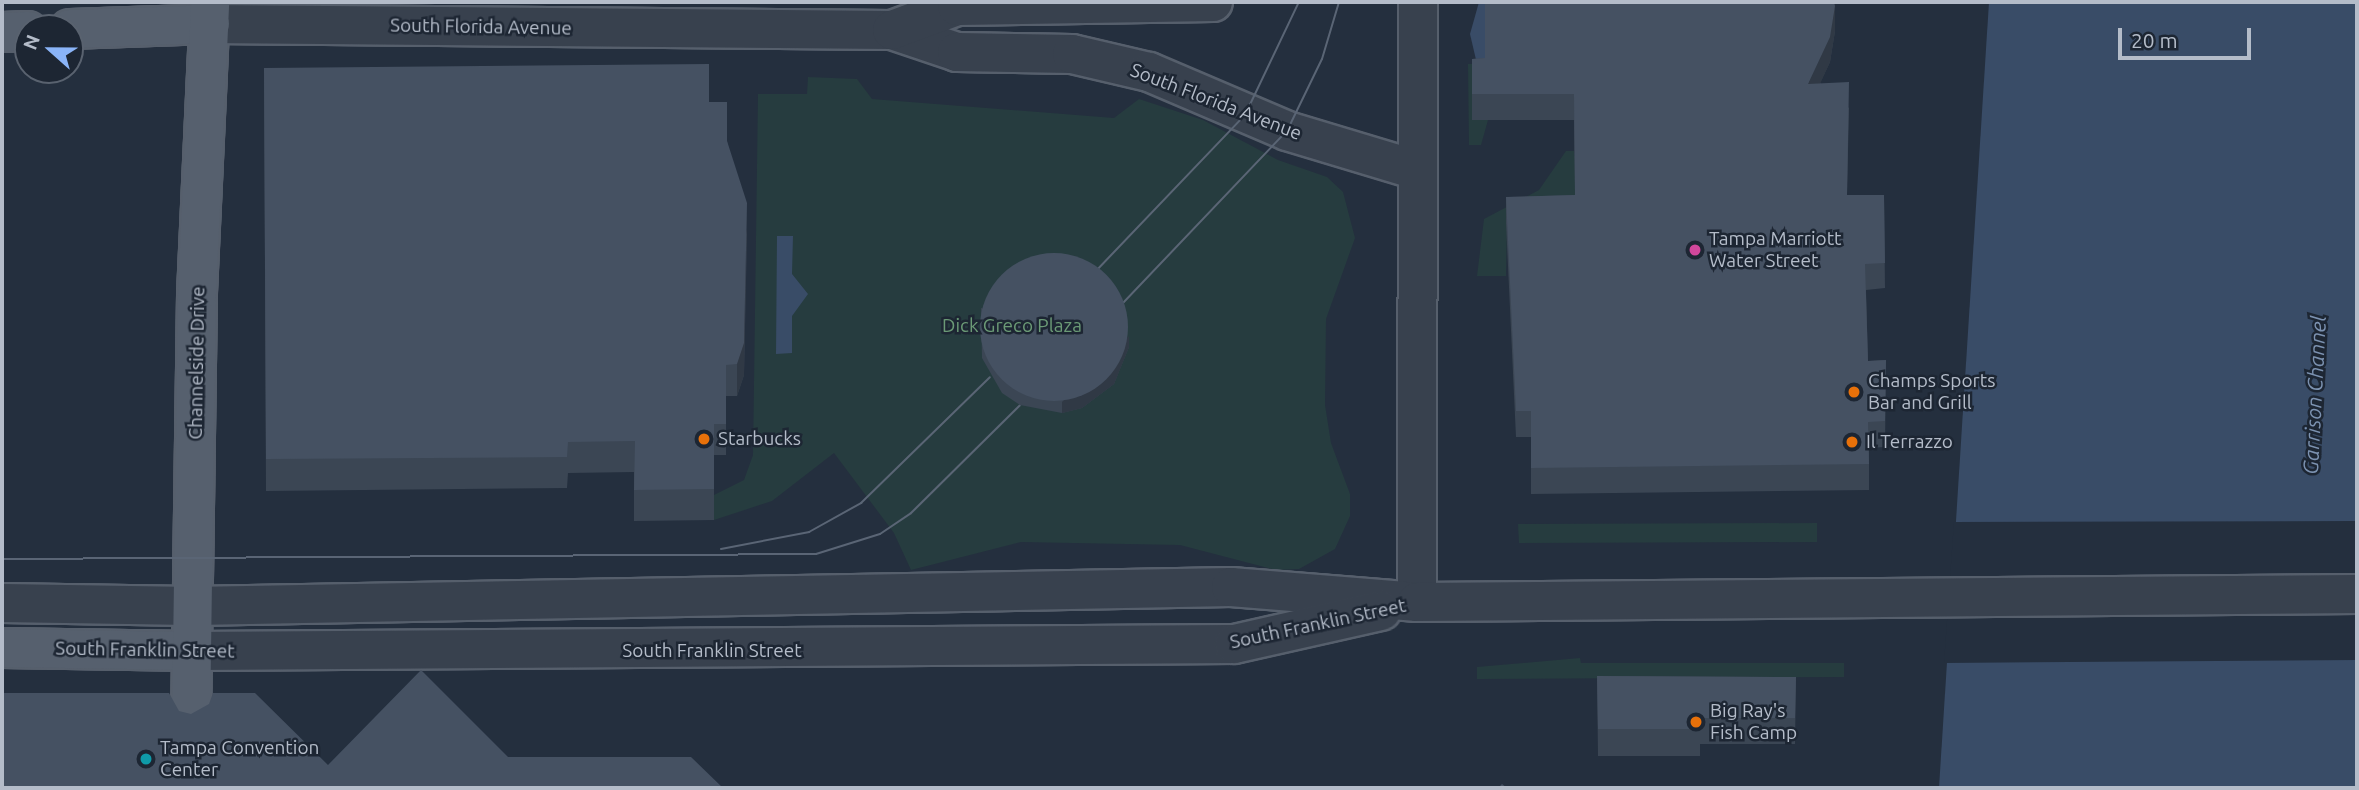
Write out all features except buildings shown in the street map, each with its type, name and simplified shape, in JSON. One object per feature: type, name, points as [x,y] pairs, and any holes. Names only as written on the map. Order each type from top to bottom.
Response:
[{"type":"main road","name":"South Florida Avenue","points":[[84,27],[210,13]]},
{"type":"main road","name":"Channelside Drive","points":[[191,724],[197,293],[210,13]]},
{"type":"main road","name":"South Franklin Street","points":[[2,648],[193,651]]},
{"type":"street","name":"South Florida Avenue","points":[[892,30],[957,6],[1213,2]]},
{"type":"street","points":[[1417,602],[1419,510],[1414,169],[1418,2]]},
{"type":"street","name":"South Florida Avenue","points":[[210,13],[892,30],[957,52],[1072,54],[1149,72],[1287,131],[1414,169]]},
{"type":"street","name":"South Franklin Street","points":[[2,603],[193,606],[1231,587],[1417,602],[2357,594]]},
{"type":"street","points":[[1022,649],[1023,592]]},
{"type":"street","name":"South Franklin Street","points":[[193,651],[1022,649],[1234,645],[1417,602]]},
{"type":"green space","points":[[1468,64],[1477,64],[1472,120],[1488,120],[1481,145],[1469,145]]},
{"type":"green space","name":"Dick Greco Plaza","points":[[808,77],[857,79],[872,99],[1114,118],[1139,99],[1203,120],[1278,160],[1327,177],[1343,192],[1355,238],[1326,319],[1325,405],[1331,443],[1350,494],[1350,516],[1335,549],[1299,569],[1276,570],[1180,545],[1021,542],[911,570],[894,533],[834,453],[772,501],[714,520],[714,495],[744,480],[753,455],[758,94],[807,94]]},
{"type":"green space","points":[[1566,151],[1574,151],[1588,221],[1507,223],[1506,276],[1477,276],[1484,219],[1539,190]]},
{"type":"green space","points":[[1817,523],[1817,542],[1519,543],[1518,524]]},
{"type":"green space","points":[[1580,658],[1581,663],[1844,663],[1844,677],[1477,679],[1477,667]]},
{"type":"water","points":[[1479,2],[1485,2],[1485,70],[1477,64],[1470,34]]},
{"type":"water","name":"Garrison Channel","points":[[1989,2],[2357,2],[2357,788],[1939,788]]},
{"type":"water","points":[[777,236],[793,236],[792,274],[808,294],[792,316],[792,353],[776,354]]},
{"type":"pier","points":[[2357,521],[2357,660],[1944,663],[1954,522]]},
{"type":"tram line","points":[[1094,273],[1245,115],[1299,2]]},
{"type":"tram line","points":[[1122,304],[1287,131],[1322,59],[1339,2]]},
{"type":"tram line","points":[[721,549],[809,532],[861,503],[990,377]]},
{"type":"tram line","points":[[2,559],[816,554],[880,534],[911,513],[1020,405]]},
{"type":"place","name":"Tampa Marriott Water Street","points":[[1695,250]]},
{"type":"place","name":"Champs Sports Bar and Grill","points":[[1854,392]]},
{"type":"place","name":"Starbucks","points":[[704,439]]},
{"type":"place","name":"Il Terrazzo","points":[[1852,442]]},
{"type":"place","name":"Big Ray's Fish Camp","points":[[1696,722]]},
{"type":"place","name":"Tampa Convention Center","points":[[146,759]]}]
